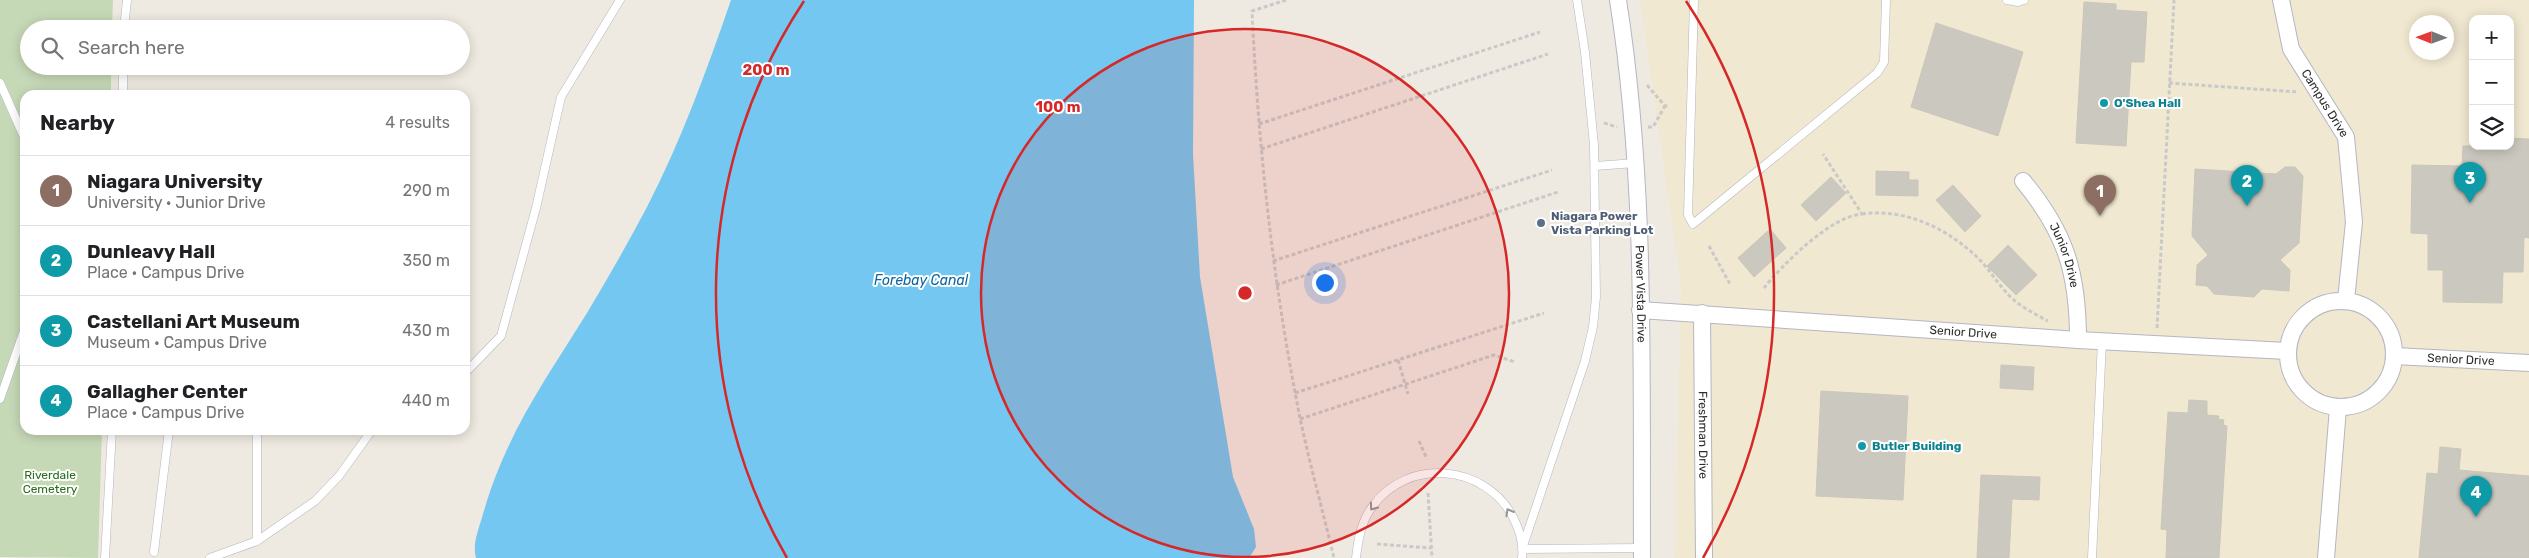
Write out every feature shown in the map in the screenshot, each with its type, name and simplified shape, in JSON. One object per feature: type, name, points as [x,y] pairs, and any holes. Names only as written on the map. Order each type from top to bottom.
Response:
[{"type":"street","name":"Power Vista Drive","points":[[1618,0],[1628,63],[1635,164],[1640,310],[1642,553]]},
{"type":"street","name":"Campus Drive","points":[[2281,0],[2291,49],[2346,137],[2354,222],[2346,300]]},
{"type":"street","name":"Junior Drive","points":[[2023,181],[2055,225],[2066,250],[2075,286],[2078,340]]},
{"type":"street","points":[[2346,300],[2365,305],[2381,318],[2391,335],[2395,356],[2390,376],[2377,394],[2359,404],[2338,408],[2317,402],[2301,390],[2290,371],[2287,350],[2292,330],[2306,313],[2324,302],[2346,300]]},
{"type":"street","name":"Senior Drive","points":[[1640,310],[2078,340],[2287,350]]},
{"type":"street","name":"Freshman Drive","points":[[1702,313],[1704,558]]},
{"type":"street","name":"Senior Drive","points":[[2395,356],[2529,363]]},
{"type":"street","points":[[2326,558],[2338,408]]},
{"type":"lane","points":[[125,20],[127,0]]},
{"type":"lane","points":[[470,368],[501,336],[536,208],[561,97],[620,0]]},
{"type":"lane","points":[[1522,549],[1585,362],[1593,328],[1596,297],[1595,166],[1585,52],[1577,0]]},
{"type":"lane","points":[[1694,0],[1688,215],[1693,224],[1876,73],[1884,62],[1886,0]]},
{"type":"lane","points":[[2007,0],[2018,2],[2024,0]]},
{"type":"lane","points":[[123,90],[124,75]]},
{"type":"lane","points":[[0,83],[20,128]]},
{"type":"lane","points":[[1595,166],[1635,164]]},
{"type":"lane","points":[[2092,558],[2102,341]]},
{"type":"lane","points":[[0,399],[20,342]]},
{"type":"lane","points":[[105,558],[112,435]]},
{"type":"lane","points":[[154,552],[168,435]]},
{"type":"lane","points":[[257,435],[257,541]]},
{"type":"lane","points":[[210,558],[257,541],[316,501],[339,476],[368,435]]},
{"type":"lane","points":[[1356,558],[1360,531],[1372,507],[1390,488],[1413,476],[1439,472],[1465,476],[1488,488],[1507,506],[1519,530],[1522,558]]},
{"type":"lane","points":[[1522,549],[1642,553]]},
{"type":"path","points":[[1286,0],[1252,11],[1261,149],[1276,285],[1295,393],[1334,558]]},
{"type":"path","points":[[2157,334],[2174,0]]},
{"type":"path","points":[[1259,124],[1540,32]]},
{"type":"path","points":[[1261,149],[1548,54]]},
{"type":"path","points":[[2169,83],[2319,94]]},
{"type":"path","points":[[1643,128],[1653,127],[1667,106],[1647,85]]},
{"type":"path","points":[[1603,122],[1622,129]]},
{"type":"path","points":[[1823,154],[1862,214]]},
{"type":"path","points":[[1273,261],[1552,170]]},
{"type":"path","points":[[1276,285],[1558,192]]},
{"type":"path","points":[[1764,288],[1793,256],[1828,227],[1845,218],[1884,212],[1914,218],[1949,235],[1981,262],[1993,278],[2016,302],[2054,324]]},
{"type":"path","points":[[1709,246],[1730,284]]},
{"type":"path","points":[[1295,393],[1544,313]]},
{"type":"path","points":[[1300,419],[1494,354],[1515,362]]},
{"type":"path","points":[[1398,360],[1408,394]]},
{"type":"path","points":[[1419,441],[1427,459]]},
{"type":"path","points":[[1428,492],[1432,558]]},
{"type":"path","points":[[1330,542],[1337,543]]},
{"type":"path","points":[[1377,544],[1431,548]]},
{"type":"shaded area","points":[[1640,0],[2529,0],[2529,558],[1675,558],[1681,286]]},
{"type":"green space","name":"Riverdale Cemetery","points":[[0,0],[113,0],[112,20],[20,20],[20,75],[111,75],[111,90],[20,90],[20,435],[102,435],[98,558],[0,557]]},
{"type":"water","name":"Forebay Canal","points":[[731,0],[1194,0],[1193,154],[1200,277],[1233,477],[1254,529],[1256,547],[1249,558],[476,558],[476,536],[492,485],[503,459],[541,386],[595,300],[647,207],[693,105]]},
{"type":"building","name":"O'Shea Hall","points":[[2084,2],[2116,4],[2116,10],[2147,12],[2144,62],[2131,62],[2126,146],[2076,143]]},
{"type":"building","points":[[1936,23],[2023,52],[1998,136],[1911,107]]},
{"type":"building","points":[[2514,138],[2529,139],[2529,238],[2524,237],[2523,272],[2503,272],[2502,303],[2443,302],[2443,270],[2428,270],[2428,234],[2411,233],[2412,165],[2462,166],[2463,146],[2469,146],[2469,150],[2514,150]]},
{"type":"building","points":[[2285,167],[2295,167],[2303,176],[2299,243],[2280,260],[2290,270],[2289,291],[2262,289],[2254,297],[2214,294],[2207,286],[2196,285],[2197,265],[2208,255],[2192,236],[2195,169],[2276,174]]},
{"type":"building","points":[[1876,171],[1909,172],[1909,180],[1918,180],[1918,196],[1876,195]]},
{"type":"building","points":[[1831,177],[1846,193],[1816,221],[1801,205]]},
{"type":"building","points":[[1953,185],[1981,216],[1965,232],[1936,200]]},
{"type":"building","points":[[1770,229],[1786,248],[1754,277],[1738,258]]},
{"type":"building","points":[[2008,245],[2037,275],[2016,295],[1987,266]]},
{"type":"building","points":[[2001,365],[2034,367],[2033,390],[2000,388]]},
{"type":"building","name":"Butler Building","points":[[1821,391],[1908,396],[1903,500],[1816,496]]},
{"type":"building","points":[[2189,400],[2207,401],[2207,415],[2219,416],[2218,419],[2224,420],[2223,425],[2227,426],[2219,558],[2166,558],[2167,530],[2161,529],[2168,412],[2188,413]]},
{"type":"building","points":[[2440,447],[2461,449],[2459,470],[2529,476],[2529,558],[2419,558],[2427,473],[2438,474]]},
{"type":"building","points":[[1981,475],[2040,477],[2039,500],[2012,499],[2009,558],[1977,558]]},
{"type":"place","name":"O'Shea Hall","points":[[2104,103]]},
{"type":"place","name":"Castellani Art Museum","points":[[2470,203]]},
{"type":"place","name":"Dunleavy Hall","points":[[2247,206]]},
{"type":"place","name":"Niagara University","points":[[2100,216]]},
{"type":"place","name":"Niagara Power Vista Parking Lot","points":[[1541,223]]},
{"type":"place","name":"Butler Building","points":[[1862,446]]},
{"type":"place","name":"Gallagher Center","points":[[2476,517]]}]
